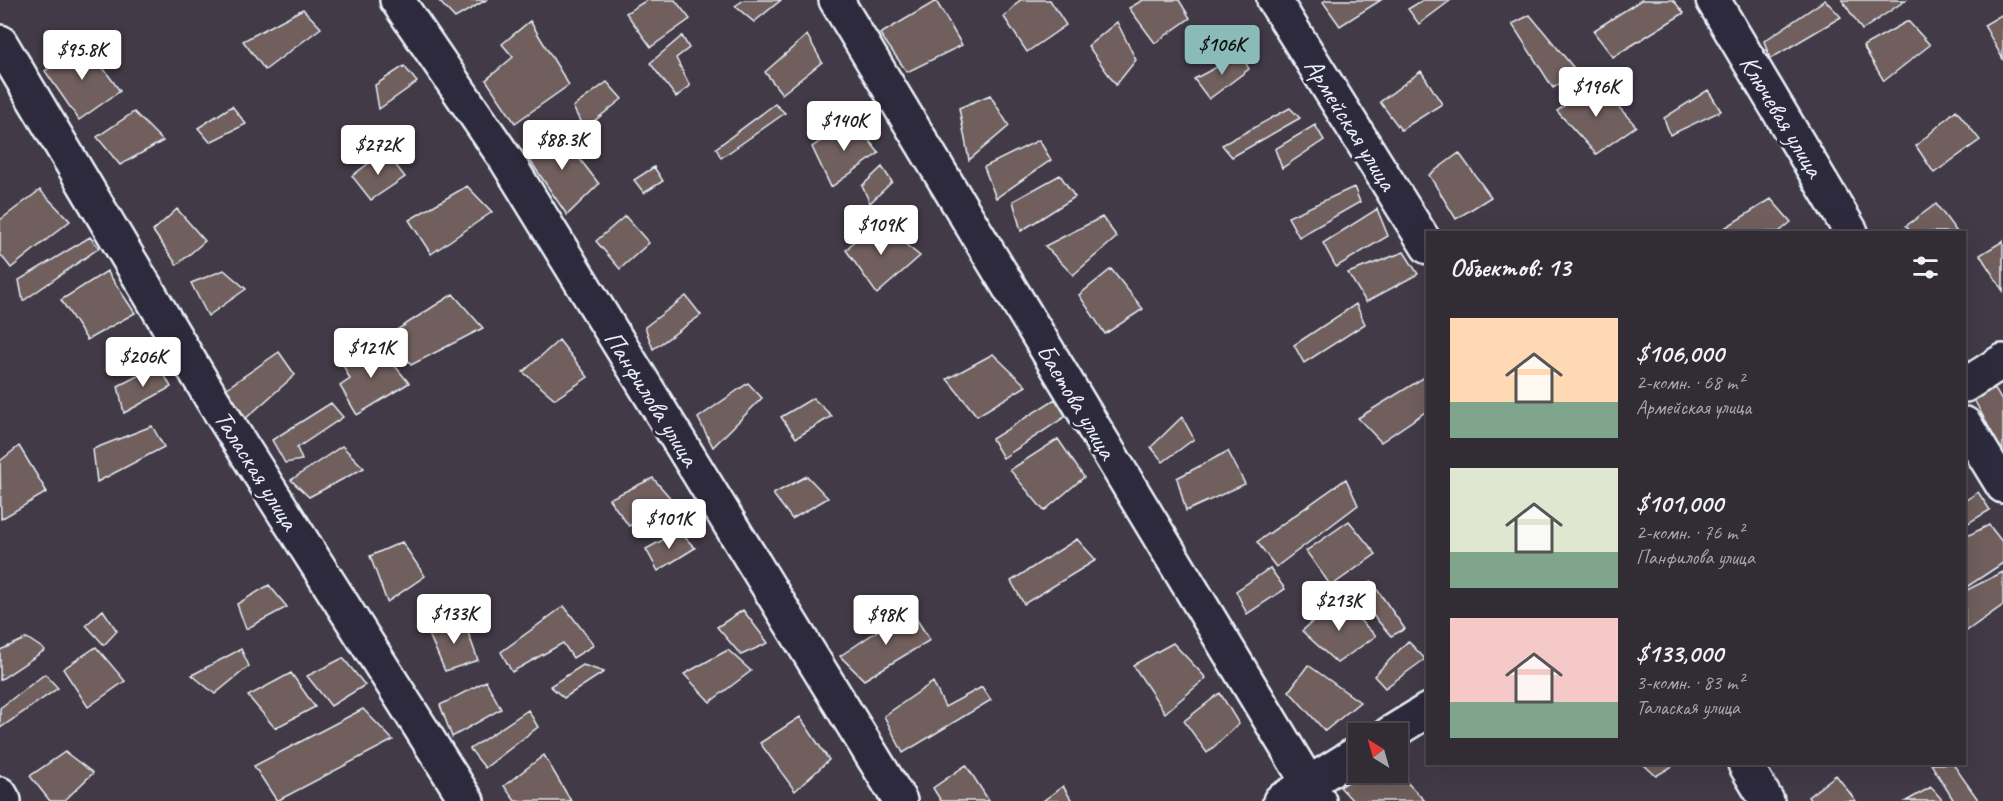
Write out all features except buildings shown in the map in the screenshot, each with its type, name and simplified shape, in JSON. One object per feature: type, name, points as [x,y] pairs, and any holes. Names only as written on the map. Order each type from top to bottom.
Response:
[{"type":"street","name":"Панфилова улица","points":[[397,0],[507,161],[900,801]]},
{"type":"street","name":"Баетова улица","points":[[836,0],[1314,792]]},
{"type":"street","name":"Армейская улица","points":[[1274,0],[1426,244]]},
{"type":"street","name":"Ключевая улица","points":[[1713,0],[1850,231]]},
{"type":"street","name":"Талаская улица","points":[[0,42],[212,399],[467,801]]},
{"type":"street","points":[[1966,384],[2003,362]]},
{"type":"street","points":[[1966,426],[2003,486]]},
{"type":"street","points":[[1407,723],[1426,711]]},
{"type":"street","points":[[1280,801],[1314,792],[1348,762]]},
{"type":"street","points":[[1746,765],[1767,801]]},
{"type":"street","points":[[0,794],[4,801]]}]
